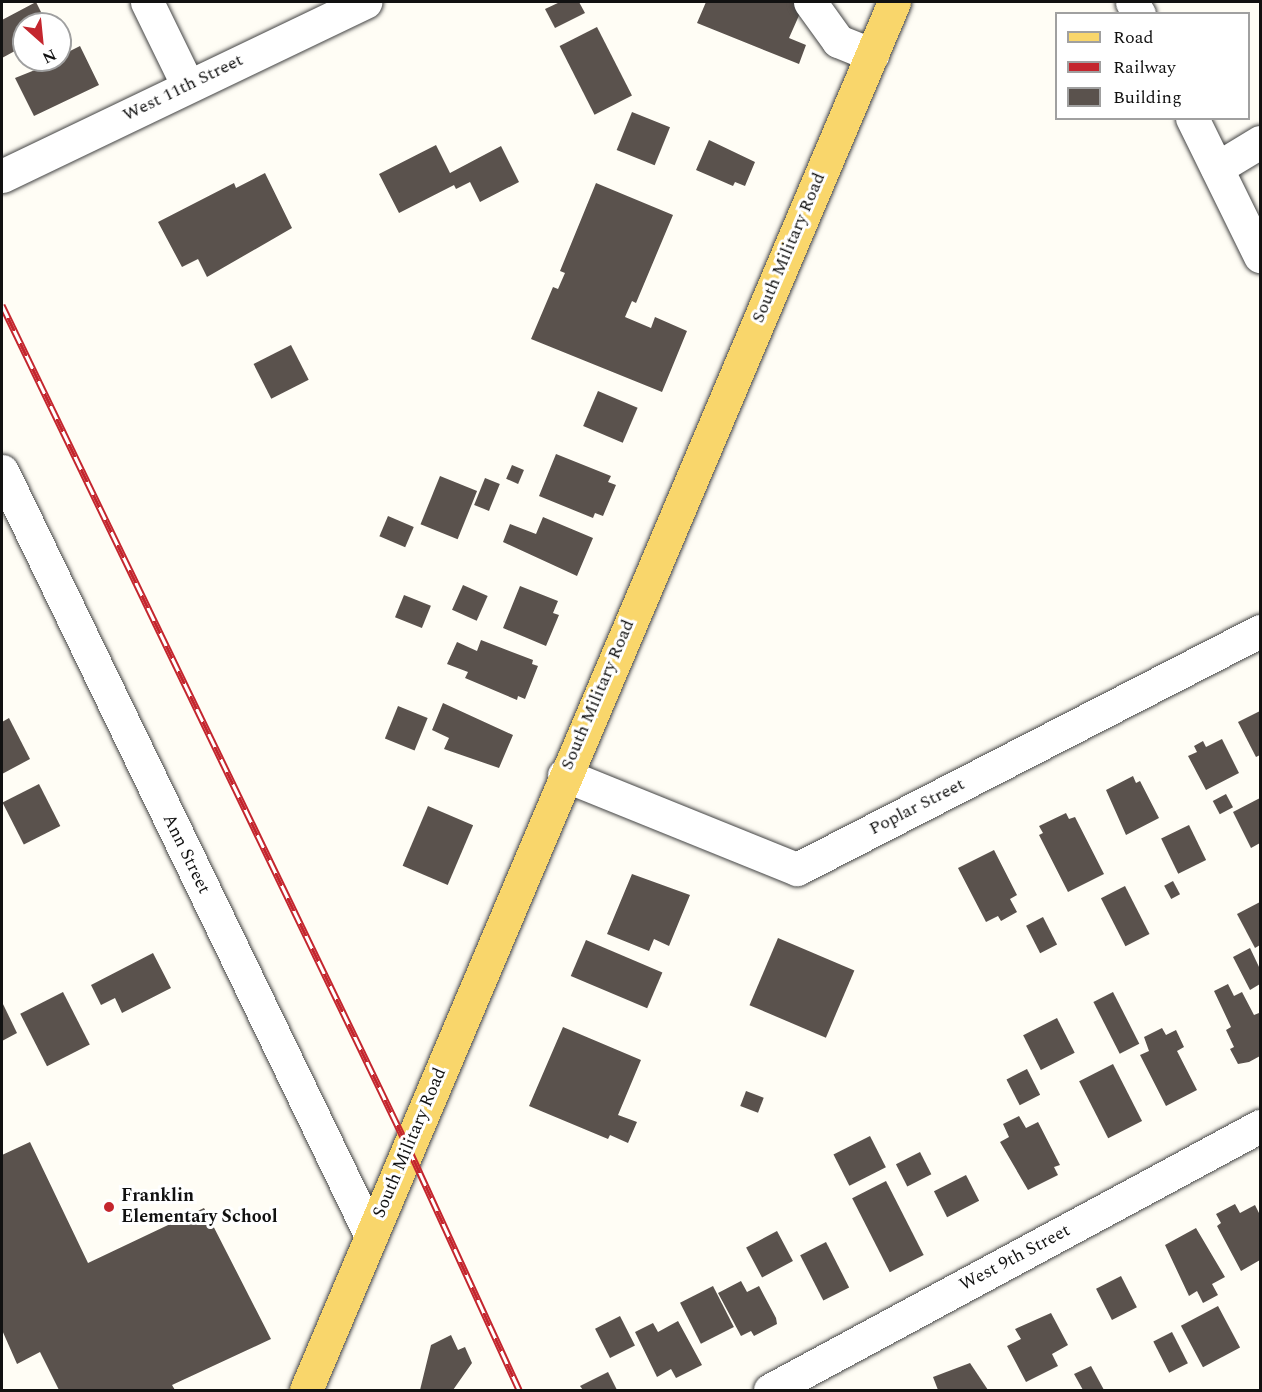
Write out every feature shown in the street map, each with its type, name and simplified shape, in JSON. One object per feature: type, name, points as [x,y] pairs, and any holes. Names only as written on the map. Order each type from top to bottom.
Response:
[{"type":"main road","name":"South Military Road","points":[[306,1390],[564,775],[894,2]]},
{"type":"street","points":[[147,2],[188,86]]},
{"type":"street","name":"West 11th Street","points":[[2,176],[365,2]]},
{"type":"street","points":[[810,2],[838,41],[872,55]]},
{"type":"street","points":[[1193,120],[1260,256]]},
{"type":"street","points":[[1217,168],[1260,142]]},
{"type":"street","name":"Ann Street","points":[[2,471],[371,1236]]},
{"type":"street","name":"Poplar Street","points":[[564,775],[797,869],[1260,631]]},
{"type":"street","name":"West 9th Street","points":[[770,1390],[1260,1126]]},
{"type":"building","points":[[36,2],[41,12],[17,12]]},
{"type":"building","points":[[560,2],[579,2],[585,13],[555,28],[545,9]]},
{"type":"building","points":[[706,2],[805,2],[789,38],[806,45],[799,64],[697,23]]},
{"type":"building","points":[[12,15],[12,53],[2,58],[2,20]]},
{"type":"building","points":[[597,27],[632,96],[595,115],[560,46]]},
{"type":"building","points":[[80,46],[99,85],[34,116],[15,78],[30,72],[72,72],[72,50]]},
{"type":"building","points":[[632,112],[670,127],[655,165],[617,150]]},
{"type":"building","points":[[709,140],[755,162],[745,186],[735,182],[733,186],[696,170]]},
{"type":"building","points":[[436,145],[450,173],[501,146],[519,182],[480,202],[470,182],[456,189],[454,185],[399,213],[379,174]]},
{"type":"building","points":[[265,173],[292,228],[207,277],[198,259],[182,267],[158,222],[234,183],[236,188]]},
{"type":"building","points":[[596,183],[673,215],[636,303],[632,301],[625,317],[651,328],[655,317],[687,331],[662,392],[531,339],[553,287],[558,289],[565,273],[560,271]]},
{"type":"building","points":[[291,345],[309,380],[271,399],[254,364]]},
{"type":"building","points":[[598,391],[638,408],[623,443],[583,426]]},
{"type":"building","points":[[556,454],[611,476],[608,482],[616,485],[603,516],[595,513],[593,518],[539,496]]},
{"type":"building","points":[[512,465],[524,470],[518,484],[506,479]]},
{"type":"building","points":[[440,476],[477,491],[458,539],[421,524]]},
{"type":"building","points":[[485,478],[500,484],[489,511],[474,505]]},
{"type":"building","points":[[388,516],[414,527],[405,547],[379,536]]},
{"type":"building","points":[[543,517],[593,538],[577,576],[503,542],[510,524],[536,534]]},
{"type":"building","points":[[463,585],[488,596],[477,621],[452,610]]},
{"type":"building","points":[[520,586],[558,601],[553,613],[559,615],[546,646],[503,628]]},
{"type":"building","points":[[404,595],[431,606],[422,628],[395,617]]},
{"type":"building","points":[[481,640],[533,660],[532,664],[538,666],[525,699],[518,696],[517,700],[465,678],[468,672],[447,664],[457,642],[477,651]]},
{"type":"building","points":[[443,703],[513,735],[499,768],[444,749],[449,738],[432,730]]},
{"type":"building","points":[[398,706],[428,718],[415,750],[385,738]]},
{"type":"building","points":[[1260,711],[1260,755],[1256,757],[1238,722]]},
{"type":"building","points":[[9,718],[30,759],[2,774],[2,722]]},
{"type":"building","points":[[1222,739],[1239,773],[1206,790],[1188,756],[1197,752],[1194,746],[1203,741],[1206,747]]},
{"type":"building","points":[[1133,776],[1136,783],[1140,781],[1159,818],[1126,835],[1106,790]]},
{"type":"building","points":[[39,784],[60,826],[24,844],[2,803]]},
{"type":"building","points":[[1226,794],[1233,807],[1220,814],[1213,801]]},
{"type":"building","points":[[1260,798],[1260,843],[1251,848],[1233,812]]},
{"type":"building","points":[[428,806],[473,825],[448,885],[403,866]]},
{"type":"building","points":[[1066,813],[1069,819],[1075,817],[1104,874],[1068,892],[1039,835],[1043,833],[1039,826]]},
{"type":"building","points":[[1189,825],[1206,860],[1178,874],[1161,839]]},
{"type":"building","points":[[994,850],[1017,895],[1010,899],[1017,912],[1001,921],[998,916],[986,922],[958,868]]},
{"type":"building","points":[[632,874],[690,895],[669,946],[654,939],[649,951],[607,934]]},
{"type":"building","points":[[1173,881],[1180,894],[1171,899],[1164,886]]},
{"type":"building","points":[[1125,886],[1150,934],[1125,946],[1101,898]]},
{"type":"building","points":[[1260,902],[1260,945],[1255,948],[1237,914]]},
{"type":"building","points":[[1043,917],[1057,945],[1040,953],[1026,926]]},
{"type":"building","points":[[778,938],[854,970],[826,1038],[749,1005]]},
{"type":"building","points":[[586,940],[662,972],[647,1008],[571,976]]},
{"type":"building","points":[[1250,948],[1260,969],[1260,984],[1250,990],[1233,957]]},
{"type":"building","points":[[153,953],[171,988],[122,1013],[115,998],[101,1005],[91,985]]},
{"type":"building","points":[[1228,984],[1234,996],[1242,992],[1254,1015],[1259,1013],[1260,1056],[1249,1062],[1238,1064],[1230,1049],[1234,1047],[1226,1030],[1231,1027],[1214,991]]},
{"type":"building","points":[[63,992],[90,1045],[47,1066],[20,1014]]},
{"type":"building","points":[[1113,992],[1139,1044],[1120,1054],[1093,1002]]},
{"type":"building","points":[[2,1002],[17,1033],[2,1041]]},
{"type":"building","points":[[1057,1018],[1075,1053],[1041,1070],[1023,1035]]},
{"type":"building","points":[[563,1027],[641,1060],[618,1115],[637,1122],[628,1143],[610,1135],[608,1139],[529,1106]]},
{"type":"building","points":[[1162,1028],[1166,1035],[1176,1030],[1184,1047],[1177,1051],[1197,1090],[1166,1106],[1140,1055],[1149,1051],[1144,1037]]},
{"type":"building","points":[[1113,1064],[1142,1121],[1108,1138],[1079,1081]]},
{"type":"building","points":[[1027,1069],[1040,1095],[1020,1105],[1007,1079]]},
{"type":"building","points":[[746,1091],[764,1098],[758,1113],[740,1106]]},
{"type":"building","points":[[1019,1116],[1026,1128],[1038,1122],[1060,1165],[1054,1167],[1058,1175],[1028,1190],[1000,1142],[1009,1137],[1003,1124]]},
{"type":"building","points":[[870,1136],[886,1167],[849,1186],[833,1155]]},
{"type":"building","points":[[30,1142],[88,1263],[204,1208],[271,1339],[172,1385],[175,1390],[59,1390],[40,1352],[17,1364],[2,1330],[2,1155]]},
{"type":"building","points":[[920,1152],[931,1174],[907,1187],[896,1164]]},
{"type":"building","points":[[966,1175],[979,1201],[947,1217],[934,1191]]},
{"type":"building","points":[[886,1181],[924,1255],[890,1272],[852,1198]]},
{"type":"building","points":[[1235,1204],[1240,1213],[1255,1205],[1260,1215],[1260,1260],[1241,1271],[1217,1226],[1221,1223],[1216,1214]]},
{"type":"building","points":[[1196,1228],[1225,1277],[1212,1284],[1218,1295],[1203,1303],[1197,1291],[1189,1296],[1165,1245]]},
{"type":"building","points":[[777,1231],[793,1261],[762,1277],[746,1247]]},
{"type":"building","points":[[826,1242],[849,1287],[823,1301],[800,1255]]},
{"type":"building","points":[[1121,1276],[1137,1307],[1112,1320],[1096,1289]]},
{"type":"building","points":[[741,1281],[747,1292],[759,1286],[776,1318],[777,1324],[754,1336],[751,1331],[741,1336],[718,1293]]},
{"type":"building","points":[[713,1286],[734,1327],[701,1344],[680,1303]]},
{"type":"building","points":[[1218,1306],[1240,1347],[1203,1367],[1181,1326]]},
{"type":"building","points":[[1051,1313],[1068,1345],[1052,1354],[1058,1366],[1026,1382],[1007,1346],[1021,1339],[1015,1329]]},
{"type":"building","points":[[620,1316],[635,1345],[610,1358],[595,1329]]},
{"type":"building","points":[[678,1321],[702,1365],[676,1378],[671,1369],[657,1377],[635,1332],[653,1323],[658,1332]]},
{"type":"building","points":[[1172,1332],[1188,1363],[1169,1373],[1153,1342]]},
{"type":"building","points":[[451,1335],[458,1350],[465,1347],[472,1363],[453,1390],[420,1390],[431,1345]]},
{"type":"building","points":[[970,1363],[988,1390],[938,1390],[933,1377]]},
{"type":"building","points":[[1091,1366],[1104,1390],[1083,1390],[1074,1374]]},
{"type":"building","points":[[608,1372],[617,1390],[583,1390],[580,1386]]},
{"type":"railway","points":[[2,305],[408,1147],[519,1390]]},
{"type":"place","name":"Franklin Elementary School","points":[[109,1207]]}]
